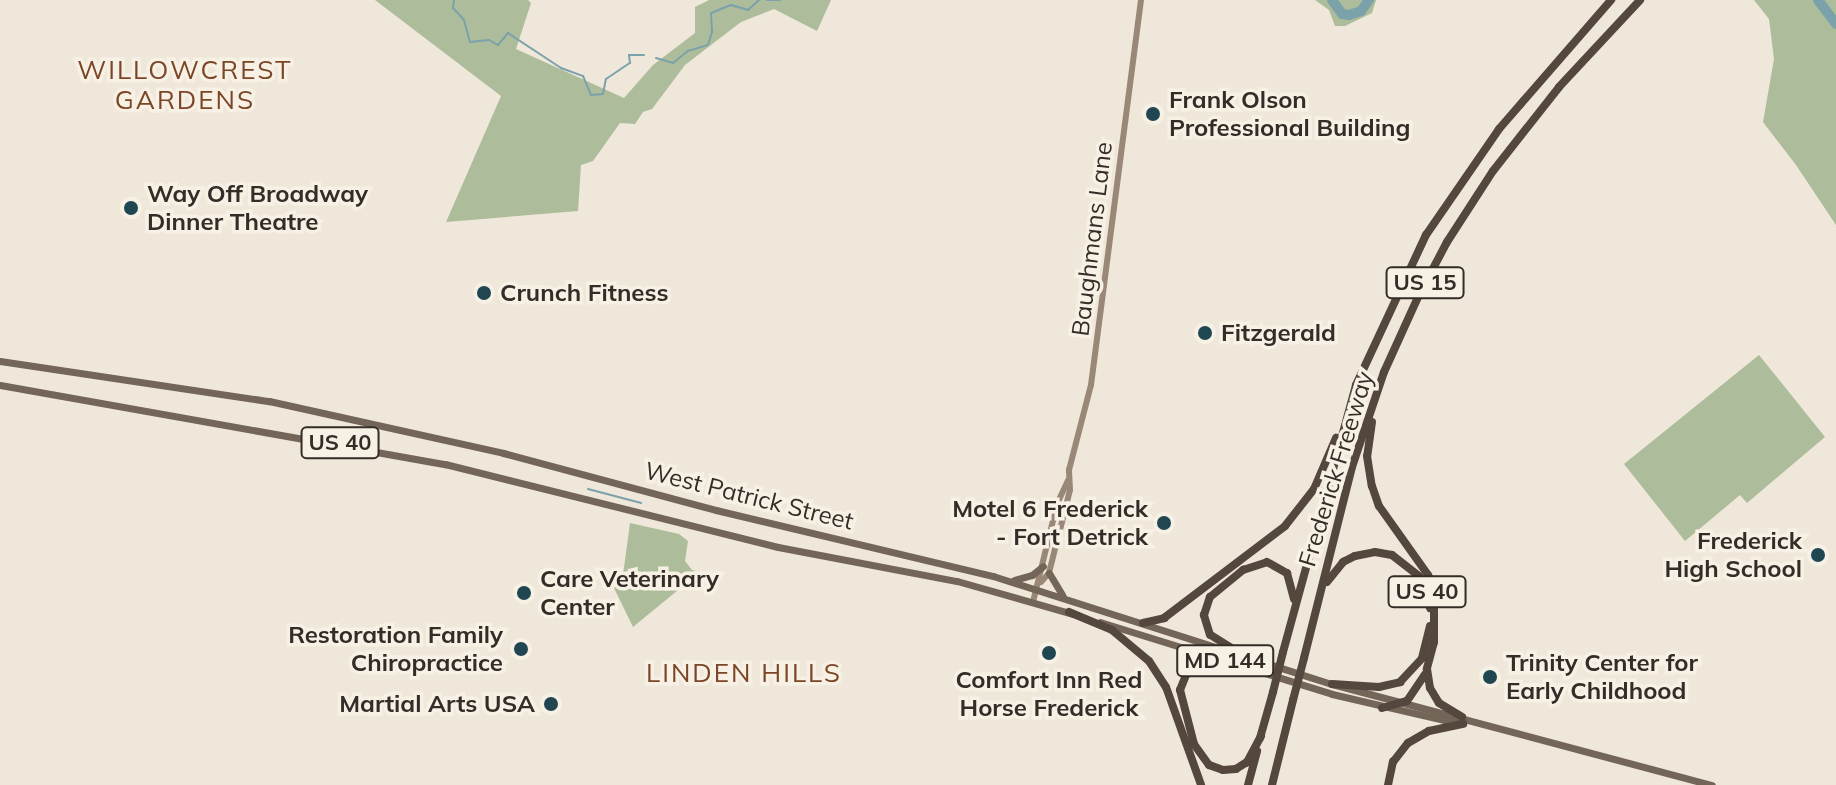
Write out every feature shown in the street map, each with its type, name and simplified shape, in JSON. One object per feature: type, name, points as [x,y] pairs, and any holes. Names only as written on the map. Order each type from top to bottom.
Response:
[{"type":"highway","name":"Frederick Freeway","points":[[1248,785],[1356,385],[1426,235],[1499,129],[1611,0]]},
{"type":"highway","name":"Frederick Freeway","points":[[1272,785],[1352,467],[1384,372],[1447,242],[1493,171],[1559,87],[1640,0]]},
{"type":"highway","points":[[1382,708],[1401,703],[1415,694],[1427,669],[1435,624],[1428,575],[1379,506],[1368,470],[1371,426],[1384,372]]},
{"type":"highway","points":[[1143,623],[1164,618],[1285,526],[1314,489],[1356,385]]},
{"type":"highway","name":"US 40","points":[[1313,620],[1330,576],[1343,562],[1361,554],[1375,552],[1397,557],[1415,570],[1425,587],[1429,632],[1425,651],[1412,673],[1385,687],[1332,684]]},
{"type":"highway","points":[[1241,654],[1210,635],[1204,615],[1210,597],[1243,570],[1267,562],[1287,573],[1295,597],[1292,619]]},
{"type":"highway","name":"US 40","points":[[1069,612],[1112,630],[1149,661],[1166,687],[1201,785]]},
{"type":"highway","points":[[1261,672],[1200,665],[1187,673],[1180,690],[1194,744],[1209,765],[1223,770],[1236,769],[1247,762],[1261,736]]},
{"type":"highway","points":[[1427,669],[1435,698],[1463,721]]},
{"type":"highway","points":[[1388,785],[1393,762],[1408,743],[1429,731],[1463,721]]},
{"type":"main road","name":"Baughmans Lane","points":[[1033,602],[1049,573],[1070,490],[1068,480],[1091,382],[1141,0]]},
{"type":"main road","name":"West Patrick Street","points":[[0,361],[244,397],[372,423],[1040,586],[1066,599],[1332,684],[1463,721]]},
{"type":"main road","name":"West Patrick Street","points":[[0,385],[445,464],[778,547],[906,569],[1069,612],[1382,708],[1476,723],[1712,785]]},
{"type":"main road","name":"Baughmans Lane","points":[[1040,586],[1062,487],[1068,480]]},
{"type":"main road","points":[[1008,580],[1030,576],[1043,566]]},
{"type":"main road","points":[[1049,573],[1057,591],[1066,599]]},
{"type":"green space","points":[[375,0],[528,0],[531,3],[516,49],[624,98],[653,65],[695,33],[695,7],[709,0],[831,0],[817,31],[774,9],[741,22],[685,65],[652,109],[643,112],[635,124],[620,123],[593,161],[581,165],[578,211],[446,222],[501,96]]},
{"type":"green space","points":[[1315,0],[1376,0],[1372,13],[1345,26],[1335,26],[1329,10]]},
{"type":"green space","points":[[1754,0],[1836,0],[1836,225],[1763,122],[1774,59],[1769,19]]},
{"type":"green space","points":[[1759,355],[1825,437],[1747,503],[1740,495],[1685,541],[1624,464]]},
{"type":"green space","points":[[630,523],[679,534],[688,541],[685,561],[692,570],[700,572],[633,627],[614,588],[622,582]]},
{"type":"waterway","points":[[454,0],[453,8],[464,20],[470,42],[489,40],[498,45],[508,33],[561,68],[583,76],[591,95],[603,94],[606,79],[630,63],[629,55],[644,55]]},
{"type":"waterway","points":[[656,58],[673,63],[688,51],[708,45],[712,32],[711,13],[731,5],[748,10],[759,0]]},
{"type":"waterway","points":[[767,0],[780,0]]},
{"type":"waterway","points":[[1332,0],[1342,14],[1349,15],[1361,11],[1369,0]]},
{"type":"waterway","points":[[1818,0],[1836,24]]},
{"type":"waterway","points":[[588,489],[641,503]]},
{"type":"place","name":"Frank Olson Professional Building","points":[[1153,114]]},
{"type":"place","name":"Way Off Broadway Dinner Theatre","points":[[131,208]]},
{"type":"place","name":"Crunch Fitness","points":[[484,293]]},
{"type":"place","name":"Fitzgerald","points":[[1205,333]]},
{"type":"place","name":"Motel 6 Frederick - Fort Detrick","points":[[1164,523]]},
{"type":"place","name":"Frederick High School","points":[[1818,555]]},
{"type":"place","name":"Care Veterinary Center","points":[[524,593]]},
{"type":"place","name":"Restoration Family Chiropractice","points":[[521,649]]},
{"type":"place","name":"Comfort Inn Red Horse Frederick","points":[[1049,653]]},
{"type":"place","name":"Trinity Center for Early Childhood","points":[[1490,677]]},
{"type":"place","name":"Martial Arts USA","points":[[551,704]]},
{"type":"district","name":"WILLOWCREST GARDENS","points":[[185,85]]},
{"type":"district","name":"LINDEN HILLS","points":[[744,673]]}]
